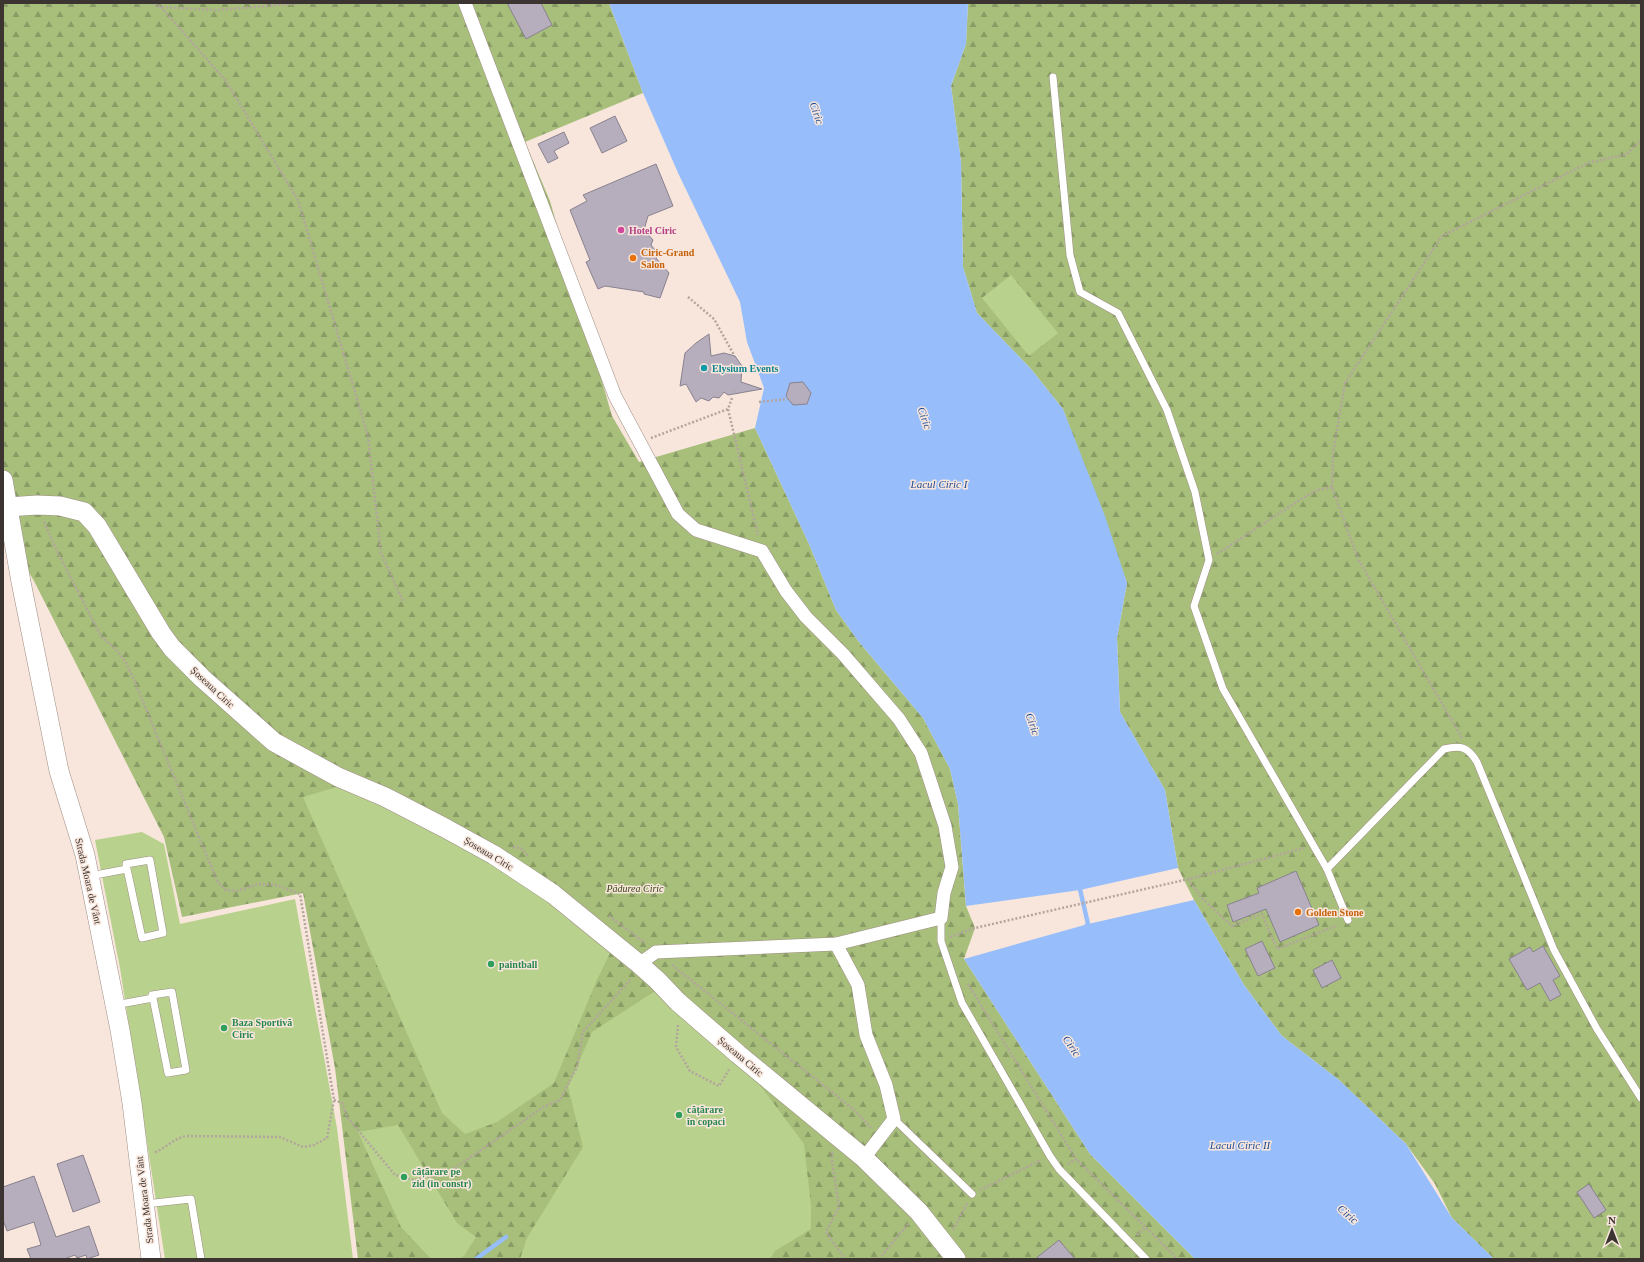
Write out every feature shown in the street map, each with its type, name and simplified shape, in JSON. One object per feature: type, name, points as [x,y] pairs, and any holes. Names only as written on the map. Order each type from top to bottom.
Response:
[{"type":"main road","name":"Strada Moara de Vânt","points":[[3,480],[59,771],[86,855],[115,1005],[132,1103],[151,1259]]},
{"type":"main road","name":"Șoseaua Ciric","points":[[7,507],[37,505],[60,506],[84,512],[97,526],[172,648],[202,678],[274,742],[338,777],[385,797],[445,828],[494,855],[553,894],[639,964],[678,1002],[738,1054],[864,1158],[919,1212],[951,1252]]},
{"type":"street","points":[[465,3],[615,396],[641,442],[678,514],[696,530],[762,551],[786,591],[802,612],[843,654],[899,719],[920,753],[945,826],[952,867],[944,893],[941,918],[836,944],[656,952],[639,964]]},
{"type":"street","points":[[836,944],[858,985],[866,1035],[886,1085],[894,1119],[864,1158]]},
{"type":"lane","points":[[1053,77],[1070,255],[1080,292],[1118,313],[1167,410],[1195,492],[1209,560],[1194,606],[1223,689],[1327,869],[1348,920]]},
{"type":"lane","points":[[1327,869],[1444,749],[1463,747],[1471,752],[1477,762],[1554,950],[1597,1029],[1641,1098]]},
{"type":"lane","points":[[150,860],[163,933],[142,938],[127,869],[126,864],[150,860]]},
{"type":"lane","points":[[90,876],[127,869]]},
{"type":"lane","points":[[941,918],[941,941],[962,1003],[1050,1156],[1059,1169],[1146,1259]]},
{"type":"lane","points":[[172,992],[186,1070],[168,1073],[153,998],[152,995],[172,992]]},
{"type":"lane","points":[[115,1005],[153,998]]},
{"type":"lane","points":[[894,1119],[972,1194]]},
{"type":"lane","points":[[145,1204],[191,1199],[201,1259]]},
{"type":"path","points":[[151,3],[161,6],[216,10],[305,3]]},
{"type":"path","points":[[161,6],[226,81],[298,200],[368,436],[381,553],[403,601]]},
{"type":"path","points":[[1463,747],[1462,738],[1358,559],[1332,487],[1333,453],[1346,383],[1442,236],[1588,163],[1627,154],[1641,140]]},
{"type":"path","points":[[688,297],[714,319],[734,356]]},
{"type":"path","points":[[741,374],[742,369]]},
{"type":"path","points":[[732,398],[728,409],[762,551]]},
{"type":"path","points":[[759,402],[788,399]]},
{"type":"path","points":[[641,442],[728,409]]},
{"type":"path","points":[[1209,560],[1250,531],[1301,499],[1318,490],[1332,487]]},
{"type":"path","points":[[37,505],[58,553],[102,638],[114,647],[124,658],[218,883],[226,890],[238,891],[259,884],[276,885],[300,894],[334,1100],[327,1138],[314,1145],[303,1147],[280,1137],[187,1136],[180,1137],[170,1142],[162,1150],[139,1158]]},
{"type":"path","points":[[941,941],[975,928],[1184,880],[1314,845]]},
{"type":"path","points":[[507,846],[521,848],[532,861]]},
{"type":"path","points":[[1188,879],[1201,897],[1232,926],[1262,914],[1277,949],[1338,925]]},
{"type":"path","points":[[607,915],[656,952],[853,1109],[873,1130]]},
{"type":"path","points":[[334,1100],[342,1103],[347,1117],[395,1175],[414,1180],[449,1172],[545,1106],[560,1100],[577,1067],[583,1032],[632,978],[657,980]]},
{"type":"path","points":[[966,982],[1076,1159],[1178,1259]]},
{"type":"path","points":[[678,1002],[679,1011],[676,1048],[690,1071],[719,1086],[738,1054]]},
{"type":"path","points":[[832,1132],[832,1161],[839,1207],[826,1232],[845,1259]]},
{"type":"path","points":[[951,1252],[972,1194],[1050,1156]]},
{"type":"path","points":[[879,1259],[919,1212]]},
{"type":"green space","name":"Pădurea Ciric","points":[[3,3],[609,3],[643,93],[525,142],[550,201],[612,416],[639,462],[755,428],[809,544],[836,610],[859,642],[923,718],[950,769],[958,804],[966,906],[975,928],[964,959],[1090,1154],[1195,1259],[358,1259],[335,1068],[303,893],[182,917],[164,837],[34,581],[3,527]]},
{"type":"green space","points":[[968,3],[1641,3],[1641,1259],[1494,1259],[1452,1218],[1435,1184],[1406,1144],[1339,1080],[1282,1036],[1244,985],[1194,900],[1178,868],[1165,790],[1120,712],[1117,638],[1127,583],[1063,409],[1031,369],[977,313],[963,267],[961,162],[951,86],[966,44]]},
{"type":"green space","points":[[1011,275],[1058,333],[1029,356],[982,298]]},
{"type":"green space","name":"paintball","points":[[337,787],[384,802],[574,907],[616,941],[596,982],[554,1083],[497,1122],[465,1134],[442,1113],[303,797]]},
{"type":"green space","name":"Baza Sportivă Ciric","points":[[142,832],[164,844],[180,924],[295,899],[337,1128],[353,1259],[165,1259],[120,968],[95,840]]},
{"type":"green space","name":"cățărare în copaci","points":[[666,984],[751,1073],[804,1144],[811,1206],[811,1229],[775,1251],[770,1259],[520,1259],[527,1238],[583,1147],[568,1087],[592,1032]]},
{"type":"green space","name":"cățărare pe zid (in constr)","points":[[398,1125],[457,1223],[476,1237],[464,1256],[457,1259],[431,1259],[401,1227],[358,1132]]},
{"type":"water","name":"Lacul Ciric I","points":[[609,3],[968,3],[966,44],[951,86],[961,162],[963,267],[977,313],[1031,369],[1063,409],[1105,516],[1127,583],[1117,638],[1120,712],[1165,790],[1178,868],[1080,890],[966,906],[958,804],[950,769],[923,718],[859,642],[836,610],[809,544],[755,428],[764,388],[747,342],[740,302],[679,175],[643,93]]},
{"type":"water","name":"Lacul Ciric II","points":[[1194,900],[1244,985],[1282,1036],[1339,1080],[1406,1144],[1452,1218],[1494,1259],[1195,1259],[1090,1154],[964,959],[1088,924]]},
{"type":"building","points":[[507,3],[541,3],[552,25],[526,39]]},
{"type":"building","points":[[615,116],[627,141],[602,153],[590,128]]},
{"type":"building","points":[[564,132],[569,143],[554,151],[558,158],[548,163],[538,144]]},
{"type":"building","points":[[656,164],[673,206],[648,216],[644,230],[653,240],[651,245],[659,255],[656,258],[669,273],[660,298],[644,294],[644,292],[605,286],[598,289],[586,262],[590,260],[570,210],[587,201],[583,195]]},
{"type":"building","name":"Elysium Events","points":[[709,334],[711,356],[724,353],[735,356],[742,366],[741,382],[762,389],[728,395],[724,392],[719,398],[713,397],[709,401],[701,398],[696,402],[686,384],[680,386],[685,353]]},
{"type":"building","points":[[803,382],[811,393],[807,404],[793,405],[786,396],[790,383]]},
{"type":"building","points":[[1296,871],[1319,925],[1280,942],[1266,909],[1233,922],[1227,905],[1259,893],[1257,888]]},
{"type":"building","points":[[1262,941],[1275,968],[1258,976],[1245,949]]},
{"type":"building","points":[[1543,946],[1560,976],[1553,980],[1561,995],[1550,1001],[1540,983],[1527,990],[1509,959],[1530,947],[1533,952]]},
{"type":"building","points":[[1332,960],[1341,978],[1322,988],[1313,970]]},
{"type":"building","points":[[83,1155],[100,1202],[73,1212],[57,1164]]},
{"type":"building","points":[[34,1176],[56,1237],[89,1226],[99,1255],[87,1259],[86,1255],[77,1258],[75,1255],[64,1259],[31,1259],[27,1249],[41,1245],[34,1222],[7,1231],[3,1220],[3,1187]]},
{"type":"building","points":[[1589,1184],[1606,1210],[1594,1218],[1577,1192]]},
{"type":"building","points":[[1059,1240],[1075,1259],[1035,1259]]},
{"type":"waterway","name":"Ciric","points":[[1079,885],[1088,924],[1084,929]]},
{"type":"waterway","points":[[476,1259],[506,1237]]},
{"type":"place","name":"Hotel Ciric","points":[[621,230]]},
{"type":"place","name":"Ciric-Grand Salon","points":[[633,258]]},
{"type":"place","name":"Elysium Events","points":[[704,368]]},
{"type":"place","name":"Golden Stone","points":[[1298,912]]},
{"type":"place","name":"paintball","points":[[491,964]]},
{"type":"place","name":"Baza Sportivă Ciric","points":[[224,1028]]},
{"type":"place","name":"cățărare în copaci","points":[[679,1115]]},
{"type":"place","name":"cățărare pe zid (in constr)","points":[[404,1177]]}]
